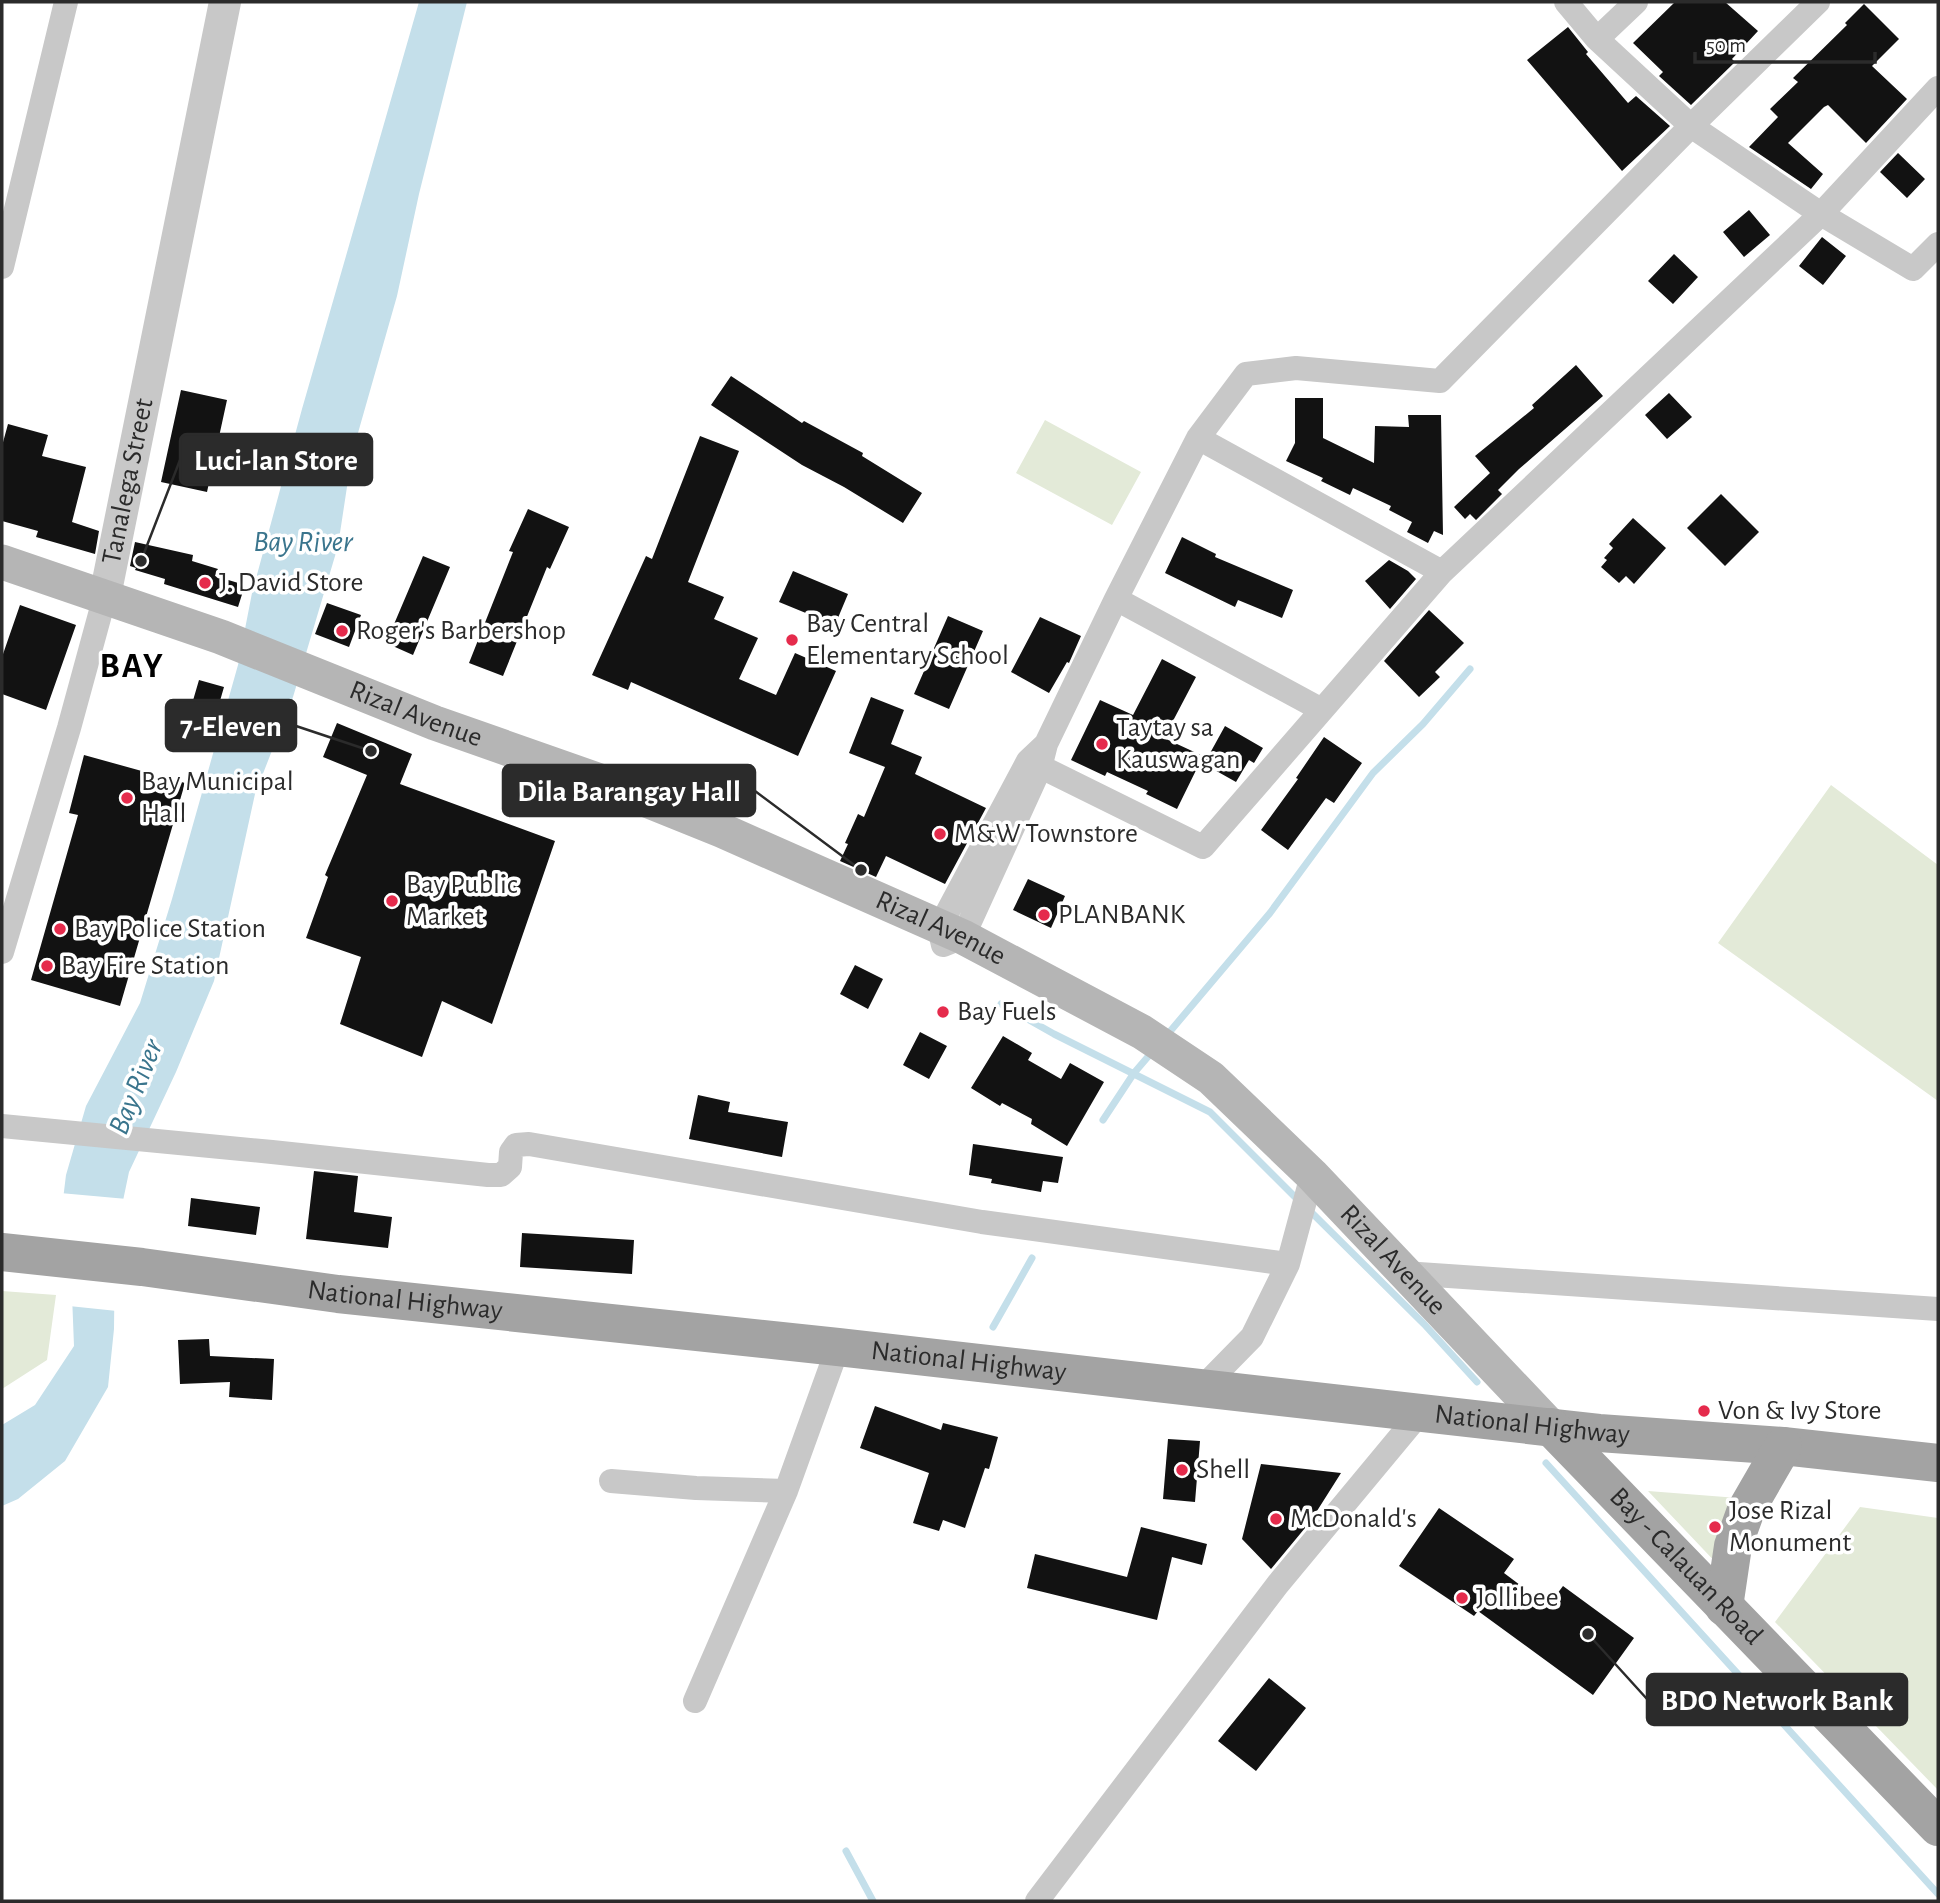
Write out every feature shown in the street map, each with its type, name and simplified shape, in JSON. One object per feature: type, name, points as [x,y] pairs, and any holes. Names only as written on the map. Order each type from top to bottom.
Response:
[{"type":"main road","name":"Rizal Avenue","points":[[2,562],[221,637],[435,723],[608,784],[721,830],[951,933],[1142,1032],[1211,1078],[1312,1175],[1551,1427]]},
{"type":"main road","name":"National Highway","points":[[10,1253],[142,1267],[338,1294],[1420,1413],[1938,1463]]},
{"type":"main road","name":"Bay - Calauan Road","points":[[1551,1427],[1938,1827]]},
{"type":"main road","points":[[1724,1607],[1733,1546],[1746,1510],[1783,1446]]},
{"type":"street","points":[[2,267],[66,2]]},
{"type":"street","name":"Tanalega Street","points":[[2,952],[69,728],[105,596],[225,2]]},
{"type":"street","points":[[1566,2],[1597,39],[1690,126],[1821,214],[1913,269],[1938,244]]},
{"type":"street","points":[[1597,39],[1636,2]]},
{"type":"street","points":[[951,933],[1198,438],[1246,374],[1296,368],[1440,381],[1690,126],[1818,2]]},
{"type":"street","points":[[1038,758],[1203,847],[1442,572],[1821,214],[1938,88]]},
{"type":"street","points":[[1198,438],[1442,572]]},
{"type":"street","points":[[1116,599],[1322,710]]},
{"type":"street","points":[[2,1126],[488,1175],[501,1175],[510,1167],[511,1152],[516,1145],[529,1144],[982,1222],[1288,1264]]},
{"type":"street","points":[[1202,1388],[1252,1337],[1288,1264],[1312,1175]]},
{"type":"street","points":[[1404,1273],[1938,1309]]},
{"type":"street","points":[[695,1702],[786,1491],[838,1347]]},
{"type":"street","points":[[1037,1901],[1278,1584],[1420,1413]]},
{"type":"street","points":[[611,1481],[696,1488],[786,1491]]},
{"type":"green space","points":[[1045,420],[1141,472],[1112,525],[1016,473]]},
{"type":"green space","points":[[1831,785],[1938,865],[1938,1101],[1718,943]]},
{"type":"green space","points":[[2,1291],[56,1295],[47,1360],[2,1389]]},
{"type":"green space","points":[[1648,1491],[1738,1498],[1721,1568]]},
{"type":"green space","points":[[1860,1507],[1938,1518],[1938,1790],[1775,1622]]},
{"type":"water","name":"Bay River","points":[[419,2],[467,2],[419,194],[397,296],[352,454],[338,546],[293,697],[255,794],[214,981],[176,1072],[129,1172],[115,1239],[114,1329],[108,1387],[65,1461],[18,1499],[2,1506],[2,1425],[35,1405],[74,1346],[72,1295],[59,1232],[66,1175],[86,1106],[140,1003],[172,899],[238,665],[252,593],[302,409]]},
{"type":"pier","points":[[60,1193],[127,1199],[118,1240],[117,1311],[69,1306],[55,1232]]},
{"type":"building","points":[[1675,2],[1725,2],[1758,31],[1732,59],[1735,62],[1691,105],[1659,76],[1663,72],[1633,43]]},
{"type":"building","points":[[1864,4],[1899,39],[1872,66],[1907,99],[1866,143],[1828,105],[1824,107],[1788,143],[1823,174],[1811,189],[1749,147],[1778,117],[1770,109],[1798,82],[1793,78],[1847,25],[1845,23]]},
{"type":"building","points":[[1568,27],[1588,52],[1586,54],[1628,103],[1636,96],[1670,126],[1622,171],[1527,60]]},
{"type":"building","points":[[1898,153],[1925,179],[1907,198],[1880,172]]},
{"type":"building","points":[[1749,210],[1770,235],[1744,257],[1723,232]]},
{"type":"building","points":[[1822,237],[1846,256],[1823,285],[1799,266]]},
{"type":"building","points":[[1674,254],[1698,277],[1673,304],[1648,281]]},
{"type":"building","points":[[1576,365],[1603,396],[1519,469],[1498,490],[1502,494],[1476,520],[1470,514],[1465,519],[1454,507],[1490,473],[1475,456],[1534,408],[1532,405]]},
{"type":"building","points":[[731,376],[802,423],[804,421],[863,453],[862,456],[922,493],[903,523],[802,465],[711,405]]},
{"type":"building","points":[[181,390],[227,400],[207,492],[161,482]]},
{"type":"building","points":[[1669,393],[1692,417],[1667,439],[1645,415]]},
{"type":"building","points":[[1295,398],[1323,398],[1323,438],[1374,463],[1375,426],[1409,427],[1408,415],[1441,415],[1443,535],[1434,531],[1428,543],[1407,532],[1412,522],[1389,510],[1391,506],[1353,488],[1350,495],[1321,481],[1323,478],[1286,461],[1295,443]]},
{"type":"building","points":[[8,424],[48,435],[42,456],[86,467],[72,522],[99,531],[95,554],[36,537],[38,531],[2,521],[2,446]]},
{"type":"building","points":[[700,436],[739,451],[688,582],[724,597],[714,619],[758,638],[739,679],[776,695],[795,653],[836,671],[798,756],[631,682],[628,690],[592,675],[646,556],[652,559]]},
{"type":"building","points":[[1721,494],[1759,532],[1725,566],[1687,528]]},
{"type":"building","points":[[528,509],[569,527],[550,569],[547,567],[503,676],[469,663],[513,552],[509,551]]},
{"type":"building","points":[[1633,518],[1666,548],[1634,584],[1626,576],[1619,583],[1601,567],[1607,560],[1604,558],[1613,548],[1609,544]]},
{"type":"building","points":[[1182,537],[1216,554],[1215,557],[1293,590],[1282,618],[1238,600],[1235,607],[1165,573]]},
{"type":"building","points":[[135,542],[193,555],[192,561],[218,569],[215,576],[245,585],[238,607],[164,584],[165,579],[135,570],[136,568],[130,566]]},
{"type":"building","points":[[423,556],[450,567],[413,655],[386,643]]},
{"type":"building","points":[[1389,560],[1416,579],[1390,609],[1365,581]]},
{"type":"building","points":[[793,571],[848,594],[835,625],[779,602]]},
{"type":"building","points":[[327,603],[361,615],[349,647],[315,634]]},
{"type":"building","points":[[20,605],[76,625],[46,710],[2,694],[2,657]]},
{"type":"building","points":[[1429,610],[1464,643],[1435,672],[1440,677],[1419,697],[1384,661]]},
{"type":"building","points":[[948,616],[983,631],[949,709],[914,694]]},
{"type":"building","points":[[1040,617],[1081,636],[1069,663],[1067,662],[1049,693],[1011,672]]},
{"type":"building","points":[[1162,659],[1196,677],[1164,738],[1203,756],[1177,809],[1146,794],[1148,791],[1107,772],[1105,776],[1071,760],[1100,700],[1133,715]]},
{"type":"building","points":[[199,680],[224,687],[207,746],[182,738]]},
{"type":"building","points":[[871,697],[904,710],[891,744],[922,757],[915,774],[986,808],[945,884],[886,856],[876,877],[840,861],[858,814],[864,817],[885,767],[849,753]]},
{"type":"building","points":[[337,723],[412,754],[400,784],[555,841],[492,1024],[442,1001],[422,1057],[340,1024],[361,957],[306,938],[328,877],[325,875],[367,775],[323,757]]},
{"type":"building","points":[[1225,726],[1263,748],[1254,763],[1249,760],[1236,782],[1204,764]]},
{"type":"building","points":[[1324,737],[1362,763],[1334,803],[1326,798],[1288,850],[1261,830]]},
{"type":"building","points":[[84,755],[185,783],[120,1006],[31,980],[78,815],[69,813]]},
{"type":"building","points":[[1028,879],[1065,896],[1051,928],[1013,910]]},
{"type":"building","points":[[855,965],[883,979],[868,1009],[840,994]]},
{"type":"building","points":[[920,1032],[947,1046],[929,1079],[903,1065]]},
{"type":"building","points":[[1003,1036],[1032,1053],[1028,1060],[1061,1079],[1070,1063],[1104,1082],[1067,1146],[1031,1124],[1032,1119],[1002,1103],[1000,1106],[971,1088]]},
{"type":"building","points":[[698,1095],[730,1102],[728,1112],[788,1122],[782,1157],[689,1139]]},
{"type":"building","points":[[973,1144],[1063,1157],[1058,1183],[1043,1181],[1041,1192],[991,1183],[992,1179],[969,1175]]},
{"type":"building","points":[[314,1171],[358,1176],[354,1212],[392,1217],[388,1248],[306,1239]]},
{"type":"building","points":[[191,1198],[260,1207],[256,1235],[188,1226]]},
{"type":"building","points":[[522,1233],[634,1240],[632,1274],[520,1267]]},
{"type":"building","points":[[209,1339],[210,1356],[274,1359],[272,1400],[229,1397],[230,1382],[180,1384],[178,1340]]},
{"type":"building","points":[[875,1406],[941,1430],[943,1423],[998,1437],[989,1469],[985,1468],[965,1528],[943,1520],[939,1531],[913,1523],[929,1473],[860,1448]]},
{"type":"building","name":"Shell","points":[[1168,1439],[1200,1441],[1195,1502],[1163,1499]]},
{"type":"building","points":[[1261,1464],[1341,1473],[1310,1522],[1271,1569],[1242,1539]]},
{"type":"building","points":[[1439,1508],[1514,1559],[1504,1573],[1548,1606],[1563,1586],[1634,1638],[1593,1695],[1478,1611],[1474,1616],[1399,1566]]},
{"type":"building","points":[[1141,1527],[1207,1544],[1202,1565],[1172,1557],[1157,1620],[1027,1588],[1035,1554],[1127,1577]]},
{"type":"building","points":[[1269,1678],[1306,1708],[1256,1771],[1218,1741]]},
{"type":"waterway","points":[[1167,1035],[1270,913],[1373,773],[1423,724],[1470,669]]},
{"type":"waterway","points":[[1001,1004],[1054,1034],[1210,1112],[1300,1202]]},
{"type":"waterway","points":[[1103,1120],[1134,1073],[1152,1052]]},
{"type":"waterway","points":[[1309,1210],[1424,1324],[1477,1382]]},
{"type":"waterway","points":[[993,1327],[1032,1258]]},
{"type":"waterway","points":[[1546,1463],[1938,1894]]},
{"type":"waterway","points":[[846,1851],[873,1901]]},
{"type":"place","name":"Luci-lan Store","points":[[141,561]]},
{"type":"place","name":"J. David Store","points":[[205,583]]},
{"type":"place","name":"Roger's Barbershop","points":[[342,631]]},
{"type":"place","name":"Bay Central Elementary School","points":[[792,640]]},
{"type":"place","name":"Taytay sa Kauswagan","points":[[1102,744]]},
{"type":"place","name":"7-Eleven","points":[[371,751]]},
{"type":"place","name":"Bay Municipal Hall","points":[[127,798]]},
{"type":"place","name":"M&W Townstore","points":[[940,834]]},
{"type":"place","name":"Dila Barangay Hall","points":[[861,870]]},
{"type":"place","name":"Bay Public Market","points":[[392,901]]},
{"type":"place","name":"PLANBANK","points":[[1044,915]]},
{"type":"place","name":"Bay Police Station","points":[[60,929]]},
{"type":"place","name":"Bay Fire Station","points":[[47,966]]},
{"type":"place","name":"Bay Fuels","points":[[943,1012]]},
{"type":"place","name":"Von & Ivy Store","points":[[1704,1411]]},
{"type":"place","name":"Shell","points":[[1182,1470]]},
{"type":"place","name":"McDonald's","points":[[1276,1519]]},
{"type":"place","name":"Jose Rizal Monument","points":[[1715,1527]]},
{"type":"place","name":"Jollibee","points":[[1462,1598]]},
{"type":"place","name":"BDO Network Bank","points":[[1588,1634]]},
{"type":"district","name":"BAY","points":[[132,666]]}]
